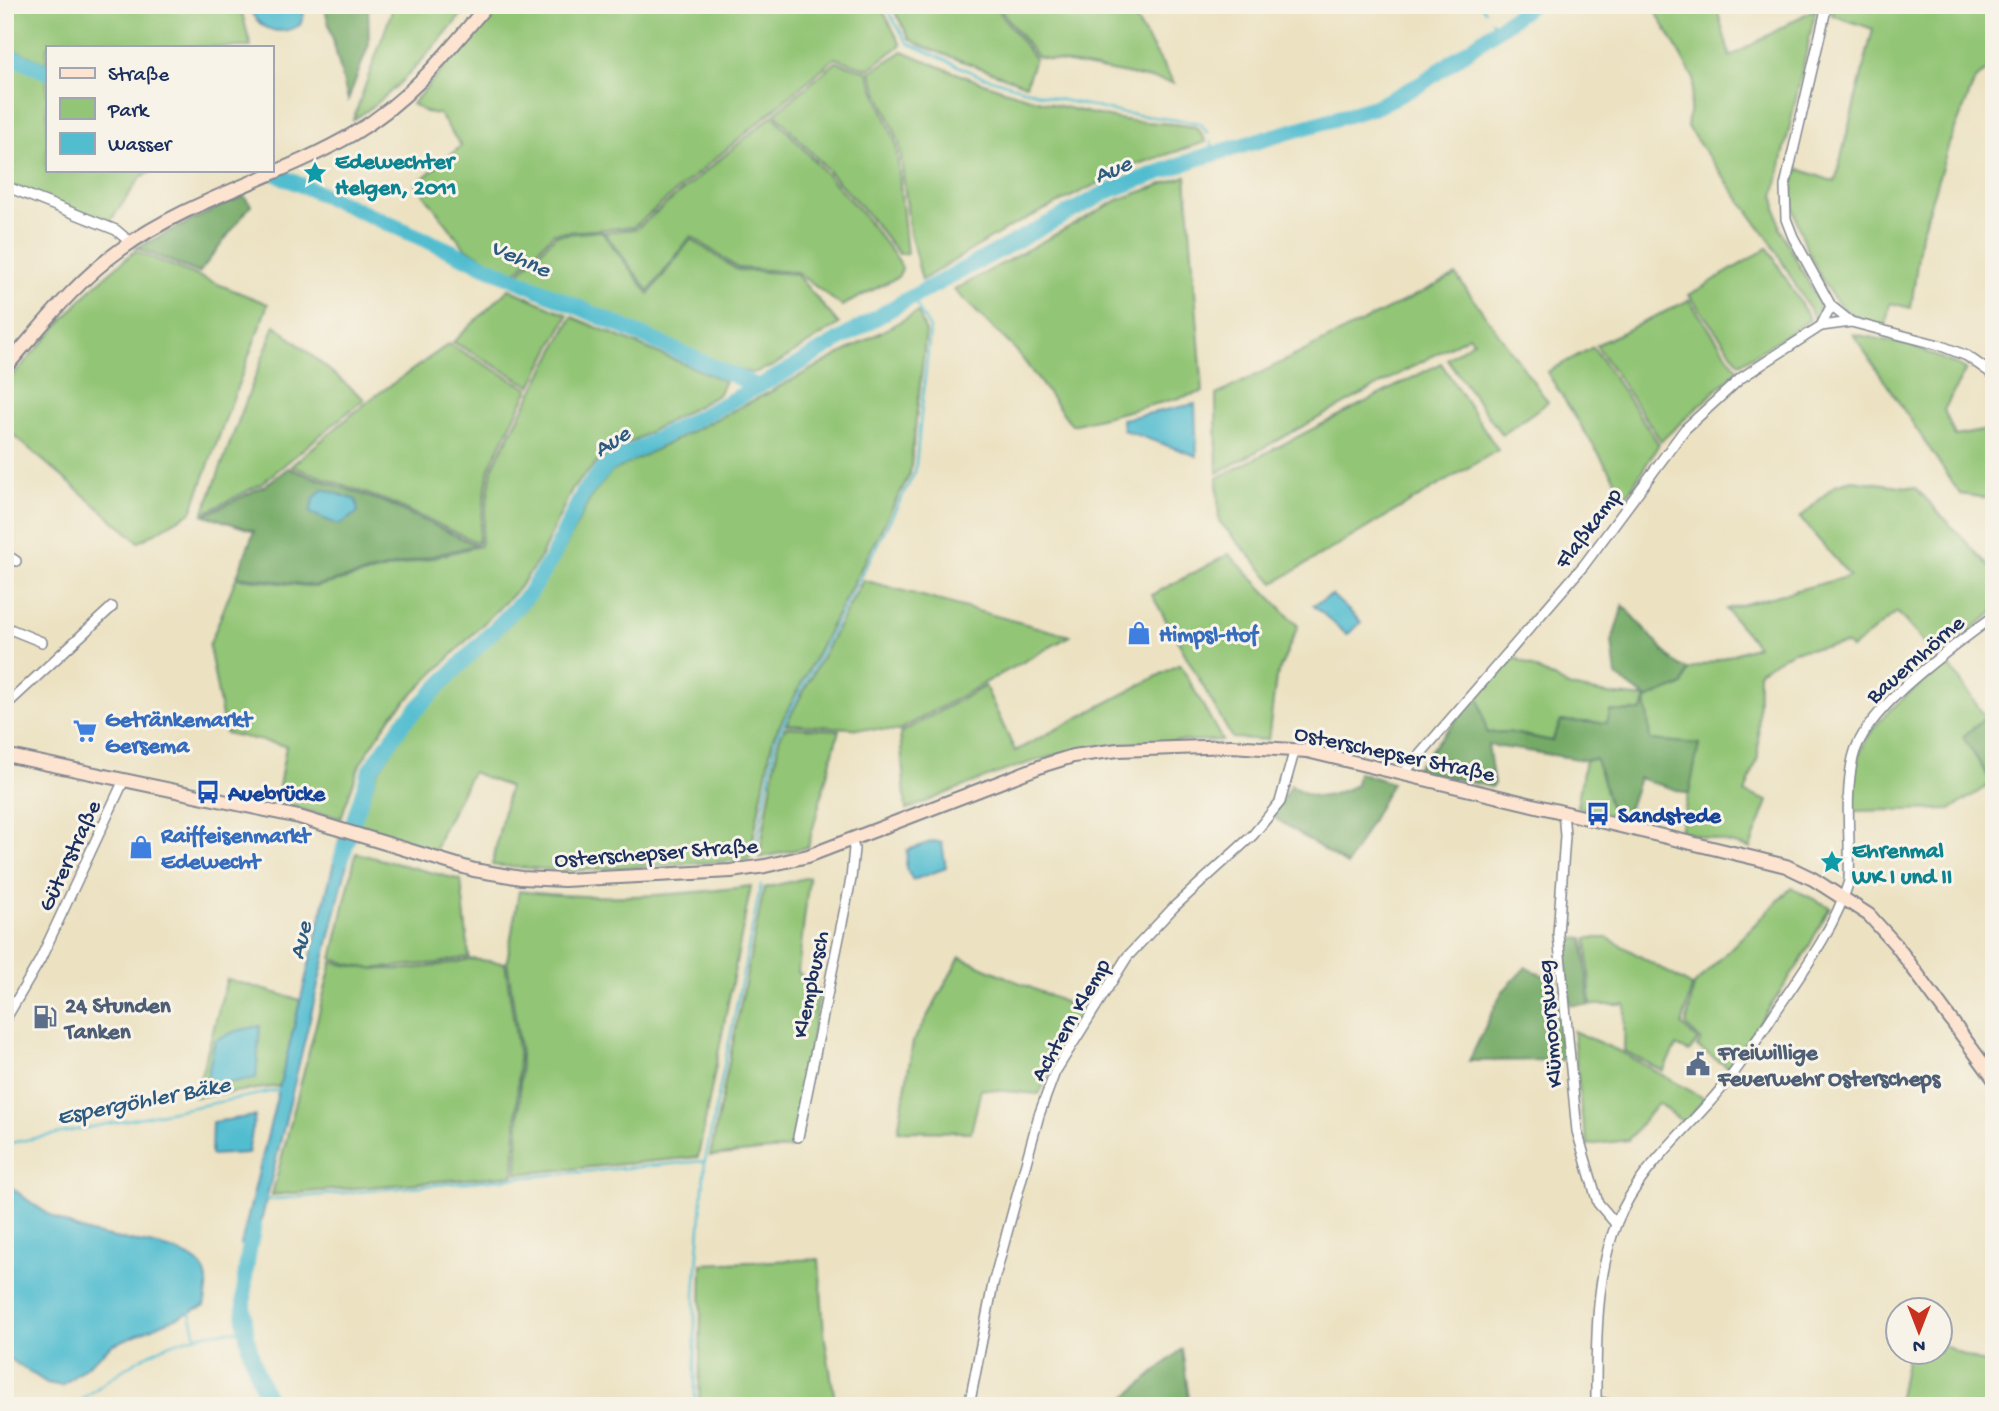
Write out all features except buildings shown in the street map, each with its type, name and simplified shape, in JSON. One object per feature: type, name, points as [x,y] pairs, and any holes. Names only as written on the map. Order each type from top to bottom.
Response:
[{"type":"main road","points":[[273,170],[352,134],[395,105],[487,5]]},
{"type":"main road","points":[[5,369],[74,290],[130,242],[164,221],[268,172]]},
{"type":"main road","name":"Osterschepser Straße","points":[[5,755],[333,826],[474,870],[521,878],[564,880],[742,870],[808,856],[1073,756],[1118,750],[1220,747],[1295,750],[1563,811],[1786,866],[1843,897],[1869,915],[1889,936],[1994,1079]]},
{"type":"street","points":[[1827,5],[1785,186],[1784,206],[1793,237],[1831,306],[1851,323],[1939,345],[1967,356],[1994,375]]},
{"type":"street","points":[[5,186],[116,230],[130,242]]},
{"type":"street","points":[[1821,326],[1831,306]]},
{"type":"street","name":"Flaßkamp","points":[[1403,774],[1584,565],[1685,429],[1741,378],[1821,326],[1851,323]]},
{"type":"street","points":[[5,554],[16,561]]},
{"type":"street","points":[[5,706],[112,607]]},
{"type":"street","name":"Bauernhörne","points":[[1596,1403],[1598,1325],[1608,1248],[1616,1224],[1655,1160],[1709,1103],[1755,1042],[1808,962],[1843,897],[1849,881],[1850,775],[1856,744],[1881,709],[1994,615]]},
{"type":"street","points":[[5,626],[42,642]]},
{"type":"street","name":"Achtern Klemp","points":[[969,1406],[993,1284],[1039,1115],[1055,1072],[1127,957],[1175,906],[1253,835],[1280,802],[1295,750]]},
{"type":"street","name":"Güterstraße","points":[[5,1020],[40,960],[124,780]]},
{"type":"street","name":"Klümoorsweg","points":[[1563,811],[1565,836],[1558,934],[1577,1131],[1598,1203],[1616,1224]]},
{"type":"street","name":"Klempbusch","points":[[798,1137],[851,880],[854,848],[850,840]]},
{"type":"street","points":[[1596,1403],[1620,1406]]},
{"type":"green space","points":[[5,5],[240,5],[251,46],[46,46],[46,64],[5,46]]},
{"type":"green space","points":[[324,5],[368,5],[369,44],[348,100]]},
{"type":"green space","points":[[394,5],[470,5],[401,82],[353,120]]},
{"type":"green space","points":[[500,5],[880,5],[901,45],[869,69],[835,58],[634,227],[554,233],[514,274],[465,248],[416,184],[461,146],[439,114],[425,112],[412,104]]},
{"type":"green space","points":[[891,5],[994,5],[1035,59],[1026,85],[910,39]]},
{"type":"green space","points":[[997,5],[1127,5],[1174,83],[1037,57]]},
{"type":"green space","points":[[1652,5],[1716,5],[1730,57],[1816,8],[1774,197],[1780,229],[1820,304],[1816,321],[1772,244],[1687,127],[1694,79]]},
{"type":"green space","points":[[1834,5],[1994,5],[1994,64],[1975,80],[1949,144],[1921,234],[1911,308],[1890,303],[1885,328],[1852,314],[1834,298],[1808,251],[1793,201],[1792,189],[1799,169],[1835,182],[1873,29],[1832,15]]},
{"type":"green space","points":[[903,51],[982,82],[1063,107],[1118,119],[1198,128],[1206,142],[1135,165],[1008,228],[922,280],[910,233],[899,142],[870,72]]},
{"type":"green space","points":[[5,58],[46,76],[46,172],[151,172],[141,177],[108,224],[5,183]]},
{"type":"green space","points":[[836,62],[867,71],[896,143],[907,254],[899,254],[862,208],[775,113]]},
{"type":"green space","points":[[773,115],[860,211],[899,261],[902,269],[898,277],[842,306],[796,272],[738,268],[691,236],[649,291],[604,232],[636,229]]},
{"type":"green space","points":[[1186,176],[1203,392],[1072,425],[1015,349],[954,290],[1118,200]]},
{"type":"green space","points":[[243,195],[251,205],[199,273],[136,248]]},
{"type":"green space","points":[[601,231],[649,294],[691,239],[737,270],[796,274],[839,324],[773,366],[753,373],[730,369],[517,275],[556,235]]},
{"type":"green space","points":[[1768,248],[1810,320],[1740,364],[1689,295]]},
{"type":"green space","points":[[135,251],[268,304],[191,512],[139,542],[5,428],[5,384],[92,288]]},
{"type":"green space","points":[[1456,275],[1548,402],[1502,435],[1447,359],[1474,341],[1469,336],[1217,473],[1216,395]]},
{"type":"green space","points":[[509,289],[568,315],[531,386],[453,342]]},
{"type":"green space","points":[[1689,300],[1738,370],[1661,441],[1596,345]]},
{"type":"green space","points":[[918,312],[926,332],[910,474],[773,738],[749,860],[567,871],[492,865],[509,787],[472,772],[442,831],[435,851],[359,824],[377,773],[409,726],[531,602],[558,561],[592,495],[611,472],[766,394]]},
{"type":"green space","points":[[572,317],[725,381],[718,395],[601,458],[572,489],[539,560],[518,589],[392,715],[360,764],[341,818],[276,804],[286,746],[225,733],[209,646],[236,578],[315,587],[480,546],[492,468]]},
{"type":"green space","points":[[275,325],[364,399],[261,484],[203,514]]},
{"type":"green space","points":[[1853,334],[1910,345],[1966,369],[1944,410],[1955,436],[1987,430],[1994,437],[1994,499],[1960,494]]},
{"type":"green space","points":[[449,344],[529,389],[489,468],[478,543],[390,502],[291,466],[368,401]]},
{"type":"green space","points":[[1593,347],[1659,444],[1626,497],[1547,372]]},
{"type":"green space","points":[[1441,363],[1498,450],[1274,583],[1219,521],[1217,478]]},
{"type":"green space","points":[[288,468],[389,504],[476,545],[315,586],[237,576],[254,531],[205,515],[264,486]]},
{"type":"green space","points":[[1852,480],[1916,488],[1994,572],[1994,612],[1936,656],[1897,612],[1851,649],[1846,644],[1793,651],[1759,671],[1758,757],[1745,793],[1768,801],[1750,848],[1680,831],[1699,744],[1650,740],[1645,701],[1642,711],[1608,723],[1561,721],[1552,741],[1508,732],[1486,733],[1478,694],[1514,657],[1570,687],[1646,698],[1683,685],[1688,670],[1757,646],[1726,609],[1850,576],[1800,518],[1835,485]]},
{"type":"green space","points":[[1229,554],[1298,626],[1276,678],[1268,740],[1232,738],[1152,595]]},
{"type":"green space","points":[[863,580],[1070,636],[898,731],[786,724]]},
{"type":"green space","points":[[1623,605],[1673,661],[1688,670],[1683,685],[1646,699],[1650,740],[1699,744],[1689,794],[1639,778],[1625,819],[1613,816],[1596,759],[1585,760],[1488,745],[1494,784],[1491,787],[1414,770],[1478,694],[1487,733],[1508,732],[1552,741],[1561,721],[1607,723],[1610,711],[1642,711],[1646,698],[1616,676],[1612,641]]},
{"type":"green space","points":[[1948,663],[1985,717],[1963,737],[1992,783],[1951,809],[1853,811],[1854,780],[1862,746],[1894,706]]},
{"type":"green space","points":[[1180,664],[1222,740],[1139,743],[1077,750],[999,773],[906,810],[900,733],[985,686],[1015,751]]},
{"type":"green space","points":[[1985,717],[1994,729],[1994,785],[1963,737]]},
{"type":"green space","points":[[785,727],[839,730],[808,847],[759,858],[779,739]]},
{"type":"green space","points":[[1596,759],[1613,816],[1577,807],[1585,760]]},
{"type":"green space","points":[[1358,772],[1392,783],[1347,865],[1272,816],[1291,785],[1316,796],[1331,795],[1356,785]]},
{"type":"green space","points":[[356,853],[461,880],[469,957],[438,963],[368,969],[332,959]]},
{"type":"green space","points":[[809,877],[798,972],[820,992],[791,1148],[710,1156],[764,888]]},
{"type":"green space","points":[[751,886],[698,1157],[517,1174],[521,1055],[507,961],[519,891],[576,896],[635,896]]},
{"type":"green space","points":[[1791,888],[1830,907],[1801,961],[1729,1068],[1697,1047],[1701,1040],[1686,1026],[1694,985]]},
{"type":"green space","points":[[1584,938],[1589,1005],[1570,1005],[1564,940]]},
{"type":"green space","points":[[1587,938],[1608,938],[1692,986],[1682,1026],[1698,1040],[1689,1052],[1676,1046],[1663,1071],[1624,1051],[1625,1005],[1591,1005]]},
{"type":"green space","points":[[960,957],[1085,1011],[1039,1094],[981,1089],[971,1132],[898,1131],[913,1042]]},
{"type":"green space","points":[[471,959],[505,963],[519,1056],[514,1175],[272,1195],[332,962],[367,968],[401,969]]},
{"type":"green space","points":[[1526,967],[1548,978],[1556,970],[1564,1060],[1469,1061],[1502,992]]},
{"type":"green space","points":[[227,979],[300,1000],[280,1086],[195,1097]]},
{"type":"green space","points":[[1573,1031],[1621,1052],[1705,1099],[1684,1123],[1658,1103],[1628,1140],[1588,1145],[1582,1118]]},
{"type":"green space","points":[[819,1259],[824,1334],[836,1406],[699,1406],[702,1264]]},
{"type":"green space","points":[[1182,1349],[1190,1406],[1116,1406]]},
{"type":"green space","points":[[1954,1350],[1994,1368],[1994,1406],[1897,1406],[1905,1366],[1954,1366]]},
{"type":"water","points":[[248,5],[298,5],[304,15],[300,25],[276,31],[257,20]]},
{"type":"water","points":[[1195,404],[1197,456],[1123,430],[1122,419]]},
{"type":"water","points":[[323,489],[356,500],[358,512],[339,525],[310,513],[314,498]]},
{"type":"water","points":[[1332,595],[1361,622],[1347,635],[1313,605]]},
{"type":"water","points":[[340,837],[350,840],[349,856],[255,1247],[241,1245]]},
{"type":"water","points":[[934,841],[942,843],[946,868],[913,880],[906,869],[907,850]]},
{"type":"water","points":[[260,1026],[256,1078],[205,1087],[215,1040],[236,1031]]},
{"type":"water","points":[[255,1116],[248,1153],[211,1155],[212,1122]]},
{"type":"water","points":[[5,1182],[44,1211],[76,1228],[166,1248],[194,1260],[207,1278],[204,1306],[112,1345],[62,1386],[47,1383],[5,1356]]},
{"type":"waterway","points":[[884,5],[908,43],[978,75],[1053,98],[1122,113],[1200,123],[1208,134]]},
{"type":"waterway","points":[[1481,5],[1485,11]]},
{"type":"waterway","name":"Aue","points":[[341,860],[370,770],[403,723],[528,595],[552,558],[583,493],[607,465],[780,375],[901,303],[1111,190],[1196,159],[1375,107],[1421,84],[1531,5]]},
{"type":"waterway","points":[[1492,21],[1498,29]]},
{"type":"waterway","name":"Vehne","points":[[5,54],[46,72]]},
{"type":"waterway","points":[[1211,142],[1216,153]]},
{"type":"waterway","name":"Vehne","points":[[272,172],[757,386]]},
{"type":"waterway","points":[[755,854],[776,738],[915,472],[930,329],[912,297]]},
{"type":"waterway","points":[[705,1161],[761,885]]},
{"type":"waterway","name":"Espergöhler Bäke","points":[[5,1144],[280,1090]]},
{"type":"waterway","points":[[265,1200],[705,1161],[695,1294],[695,1406]]},
{"type":"waterway","name":"Aue","points":[[254,1226],[245,1274],[245,1318],[253,1361],[272,1406]]},
{"type":"waterway","points":[[189,1309],[196,1336]]},
{"type":"waterway","points":[[74,1406],[133,1363],[173,1343],[218,1332],[244,1330]]},
{"type":"place","name":"Edewechter Helgen, 2011","points":[[315,173]]},
{"type":"place","name":"Himpsl-Hof","points":[[1139,633]]},
{"type":"place","name":"Getränkemarkt Gersema","points":[[85,731]]},
{"type":"place","name":"Auebrücke","points":[[208,792]]},
{"type":"place","name":"Sandstede","points":[[1598,814]]},
{"type":"place","name":"Raiffeisenmarkt Edewecht","points":[[141,847]]},
{"type":"place","name":"Ehrenmal WK I und II","points":[[1832,862]]},
{"type":"place","name":"24 Stunden Tanken","points":[[45,1017]]},
{"type":"place","name":"Freiwillige Feuerwehr Osterscheps","points":[[1698,1064]]}]
